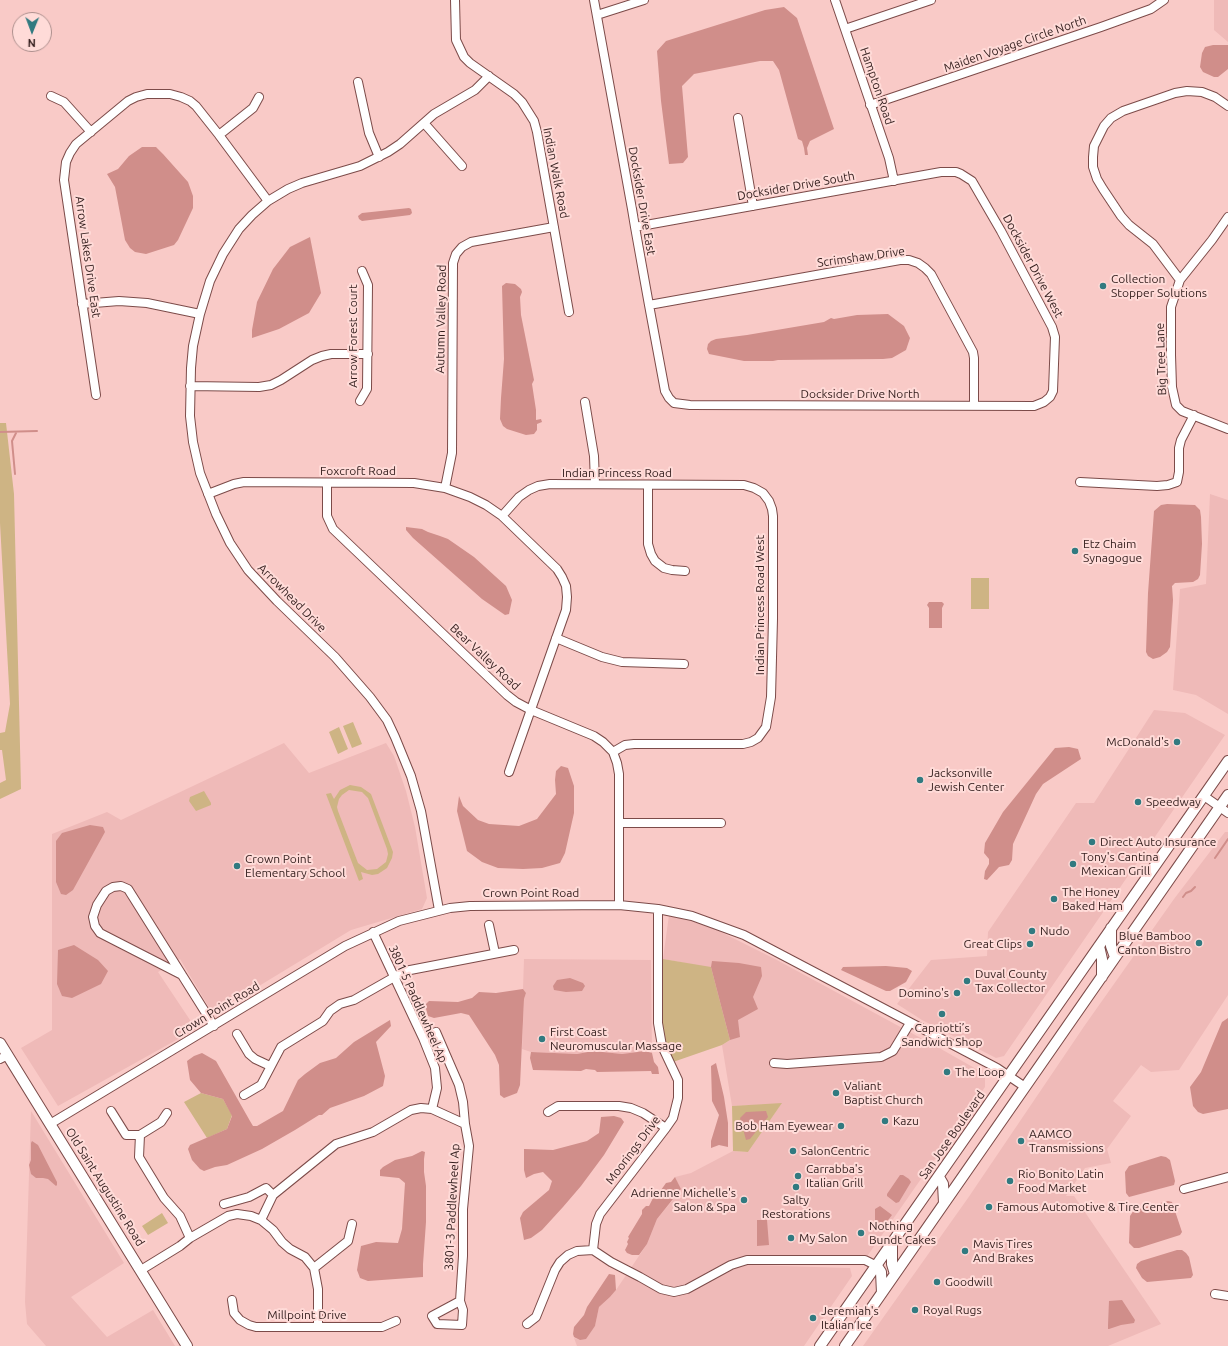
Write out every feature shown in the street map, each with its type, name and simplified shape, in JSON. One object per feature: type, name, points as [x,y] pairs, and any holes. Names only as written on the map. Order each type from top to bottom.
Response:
[{"type":"main road","name":"San Jose Boulevard","points":[[820,1346],[1228,761]]},
{"type":"main road","points":[[845,1346],[1115,957],[1224,810],[1228,795]]},
{"type":"main road","points":[[1111,928],[1111,946],[1115,957]]},
{"type":"main road","points":[[1099,946],[1102,959],[1102,977]]},
{"type":"main road","name":"Old Saint Augustine Road","points":[[0,1043],[4,1057],[50,1124],[187,1346]]},
{"type":"main road","points":[[939,1177],[943,1184],[944,1203]]},
{"type":"main road","points":[[892,1244],[892,1264],[895,1274]]},
{"type":"main road","points":[[877,1266],[881,1272],[882,1293]]},
{"type":"street","name":"Indian Walk Road","points":[[455,0],[455,31],[458,48],[470,63],[514,94],[522,102],[534,120],[569,312]]},
{"type":"street","name":"Docksider Drive East","points":[[594,0],[665,391],[674,403]]},
{"type":"street","points":[[597,16],[644,0]]},
{"type":"street","name":"Hampton Road","points":[[835,0],[889,158],[894,180]]},
{"type":"street","points":[[845,29],[931,0]]},
{"type":"street","name":"Maiden Voyage Circle North","points":[[870,105],[1101,27],[1151,9],[1164,0]]},
{"type":"street","name":"Arrowhead Drive","points":[[439,910],[421,811],[411,776],[387,720],[335,657],[277,601],[248,570],[223,528],[200,473],[193,442],[190,416],[190,386],[193,346],[200,314],[210,281],[223,254],[239,229],[252,215],[268,201],[302,183],[360,166],[380,157],[400,144],[443,109],[468,96],[489,76]]},
{"type":"street","points":[[358,82],[369,133],[380,157]]},
{"type":"street","points":[[1228,106],[1208,94],[1187,91],[1123,111],[1111,118],[1104,126],[1094,146],[1093,156],[1097,179],[1119,214],[1129,225],[1153,244],[1180,280],[1216,235],[1228,217]]},
{"type":"street","name":"Arrow Lakes Drive East","points":[[96,395],[64,180],[66,162],[76,144],[128,101],[136,97],[147,94],[170,94],[181,97],[196,106],[219,134],[268,201]]},
{"type":"street","points":[[51,96],[64,102],[91,132]]},
{"type":"street","points":[[219,134],[253,108],[259,97]]},
{"type":"street","points":[[738,118],[753,206]]},
{"type":"street","points":[[424,123],[462,166]]},
{"type":"street","name":"Docksider Drive South","points":[[635,227],[941,172],[956,172],[961,174]]},
{"type":"street","name":"Docksider Drive West","points":[[961,174],[972,181],[1001,231],[1052,327],[1055,338],[1054,386],[1050,397],[1044,402]]},
{"type":"street","name":"Autumn Valley Road","points":[[445,488],[452,453],[453,263],[456,254],[462,246],[471,242],[554,227]]},
{"type":"street","name":"Scrimshaw Drive","points":[[649,305],[900,260],[909,260],[918,263],[930,274],[973,352],[974,406]]},
{"type":"street","name":"Arrow Forest Court","points":[[360,401],[367,389],[368,354],[368,285],[362,271]]},
{"type":"street","name":"Big Tree Lane","points":[[1180,280],[1172,306],[1172,387],[1176,405],[1182,411],[1228,429]]},
{"type":"street","points":[[82,304],[119,301],[147,303],[200,314]]},
{"type":"street","points":[[190,386],[259,387],[271,385],[312,360],[322,356],[331,354],[368,354]]},
{"type":"street","points":[[585,402],[594,456],[595,484]]},
{"type":"street","name":"Docksider Drive North","points":[[674,403],[690,405],[1034,406],[1044,402]]},
{"type":"street","points":[[1080,482],[1157,486],[1177,482],[1179,472],[1180,440],[1194,415]]},
{"type":"street","name":"Foxcroft Road","points":[[208,494],[234,484],[244,482],[414,484],[445,488],[470,496],[502,516],[557,569],[566,586],[567,597],[566,610],[510,772]]},
{"type":"street","name":"Bear Valley Road","points":[[327,483],[327,516],[333,529],[507,695],[531,710],[594,736],[603,742],[613,752]]},
{"type":"street","name":"Indian Princess Road","points":[[502,516],[519,497],[538,486],[550,484],[744,485]]},
{"type":"street","points":[[648,485],[648,544],[651,554],[655,561],[664,568],[685,571]]},
{"type":"street","name":"Indian Princess Road West","points":[[613,752],[625,745],[634,744],[743,744],[758,738],[766,727],[771,696],[773,516],[769,501],[763,493],[744,485]]},
{"type":"street","points":[[556,638],[602,657],[622,662],[684,664]]},
{"type":"street","points":[[613,752],[619,774],[619,905]]},
{"type":"street","points":[[1204,796],[1224,810]]},
{"type":"street","points":[[620,823],[721,823]]},
{"type":"street","points":[[182,975],[100,934],[95,926],[93,917],[97,905],[106,891],[113,886],[121,886],[128,889],[182,975],[214,1026]]},
{"type":"street","name":"Crown Point Road","points":[[50,1124],[345,946],[373,932],[399,921],[439,910],[494,905],[619,905],[658,909],[692,916],[744,935],[997,1068],[1025,1087]]},
{"type":"street","name":"Moorings Drive","points":[[593,1250],[596,1224],[600,1214],[666,1128],[677,1108],[679,1089],[674,1071],[662,1046],[659,1034],[658,909]]},
{"type":"street","points":[[489,925],[495,953]]},
{"type":"street","name":"3801-5 Paddlewheel Ap","points":[[373,932],[423,1038],[435,1068],[437,1088],[432,1109]]},
{"type":"street","points":[[244,1095],[261,1085],[281,1047],[323,1022],[330,1011],[340,1004],[354,1000],[405,971],[514,950]]},
{"type":"street","points":[[774,1063],[881,1057],[892,1051],[910,1023]]},
{"type":"street","name":"3801-3 Paddlewheel Ap","points":[[423,1038],[436,1032],[459,1085],[463,1102],[469,1146],[463,1209],[463,1256],[460,1301]]},
{"type":"street","points":[[237,1034],[249,1054],[255,1059],[270,1066]]},
{"type":"street","points":[[548,1112],[558,1106],[619,1106],[631,1108],[666,1128]]},
{"type":"street","points":[[261,1220],[273,1195],[336,1144],[373,1132],[411,1110],[420,1108],[432,1109],[465,1124]]},
{"type":"street","points":[[111,1111],[126,1135],[140,1135],[161,1122],[167,1114]]},
{"type":"street","points":[[140,1135],[139,1157],[164,1198],[180,1216],[190,1238]]},
{"type":"street","points":[[1184,1189],[1228,1177]]},
{"type":"street","points":[[224,1204],[249,1197],[266,1188],[273,1195]]},
{"type":"street","points":[[141,1270],[180,1246],[190,1238],[228,1216],[244,1214],[261,1220],[273,1230],[282,1242],[290,1249],[305,1257],[314,1268],[318,1288],[318,1327]]},
{"type":"street","points":[[314,1268],[348,1241],[352,1224]]},
{"type":"street","points":[[527,1324],[536,1317],[555,1270],[560,1262],[568,1255],[577,1251],[593,1250],[611,1262],[661,1289],[674,1292],[687,1289],[731,1265],[747,1260],[865,1260],[877,1266]]},
{"type":"street","points":[[1215,1294],[1228,1296]]},
{"type":"street","name":"Millpoint Drive","points":[[232,1300],[234,1313],[240,1320],[256,1327],[382,1327],[396,1321]]},
{"type":"shaded area","points":[[1214,0],[1228,0],[1228,42],[1214,30]]},
{"type":"shaded area","points":[[784,7],[797,18],[834,129],[810,141],[807,148],[808,155],[805,155],[802,141],[798,139],[779,70],[773,61],[760,61],[694,74],[682,86],[688,157],[683,163],[669,164],[661,101],[657,51],[666,41],[765,10]]},
{"type":"shaded area","points":[[1213,45],[1228,45],[1228,69],[1218,77],[1214,77],[1203,72],[1200,67],[1202,53],[1205,47]]},
{"type":"shaded area","points":[[142,147],[156,147],[188,182],[193,196],[193,208],[178,240],[174,245],[146,254],[135,252],[130,248],[125,240],[115,187],[107,174],[118,169],[129,156]]},
{"type":"shaded area","points":[[411,209],[412,213],[410,215],[362,221],[358,216],[362,213]]},
{"type":"shaded area","points":[[310,237],[321,293],[309,313],[279,329],[252,338],[257,302],[273,269],[290,247]]},
{"type":"shaded area","points":[[506,283],[515,284],[521,289],[522,292],[520,297],[521,315],[534,380],[532,384],[536,420],[541,419],[542,422],[537,424],[537,430],[534,434],[526,435],[507,429],[503,426],[500,419],[504,359],[502,286]]},
{"type":"shaded area","points":[[888,314],[904,326],[910,338],[906,350],[892,358],[744,361],[709,354],[707,349],[708,344],[716,339],[824,322],[831,318],[834,319],[857,315]]},
{"type":"shaded area","points":[[0,423],[6,423],[14,494],[21,789],[0,799],[0,783],[6,780],[2,750],[0,750],[0,733],[5,732],[10,704],[0,523]]},
{"type":"shaded area","points":[[1210,494],[1228,500],[1228,714],[1196,695],[1173,690],[1180,589],[1206,584]]},
{"type":"shaded area","points":[[1161,505],[1195,505],[1200,510],[1202,544],[1200,575],[1198,579],[1193,582],[1175,583],[1172,586],[1173,600],[1170,647],[1167,652],[1160,657],[1153,659],[1148,656],[1146,652],[1148,593],[1154,511]]},
{"type":"shaded area","points":[[406,527],[422,529],[448,539],[474,557],[506,586],[512,600],[509,614],[505,615],[482,599],[413,538],[406,530]]},
{"type":"shaded area","points":[[971,578],[989,578],[989,609],[971,609]]},
{"type":"shaded area","points":[[929,602],[942,602],[944,604],[942,608],[942,628],[929,628],[929,608],[927,605]]},
{"type":"shaded area","points":[[1154,710],[1185,713],[1225,735],[1004,1056],[996,1058],[922,1020],[897,1004],[931,960],[987,956],[988,932],[1076,803],[1094,803]]},
{"type":"shaded area","points":[[353,722],[362,744],[352,748],[343,726]]},
{"type":"shaded area","points":[[339,727],[348,749],[338,754],[329,732]]},
{"type":"shaded area","name":"Crown Point Elementary School","points":[[284,743],[309,773],[386,743],[394,756],[406,791],[415,827],[427,898],[422,909],[351,930],[213,1014],[180,959],[158,972],[196,1029],[58,1106],[21,1048],[52,1030],[52,834],[107,812],[121,820]]},
{"type":"shaded area","points":[[1069,747],[1078,749],[1081,759],[1043,784],[1036,794],[1013,844],[1012,860],[1009,865],[999,867],[987,880],[984,879],[985,871],[989,864],[989,859],[984,853],[985,843],[1003,812],[1055,748]]},
{"type":"shaded area","points":[[561,766],[568,768],[574,786],[574,813],[565,853],[560,863],[542,868],[498,868],[482,862],[467,851],[457,811],[459,796],[463,806],[478,820],[489,824],[519,826],[537,819],[556,794],[556,771]]},
{"type":"shaded area","points":[[350,785],[361,787],[371,794],[393,852],[387,868],[378,874],[372,875],[361,872],[363,879],[359,881],[326,794],[331,793],[334,799],[340,790]],"holes":[[[349,790],[362,792],[368,798],[388,854],[386,862],[377,869],[367,870],[358,863],[337,807],[339,799]]]},
{"type":"shaded area","points":[[204,791],[211,805],[196,811],[189,801],[190,797]]},
{"type":"shaded area","points":[[90,825],[103,827],[105,832],[73,890],[66,895],[61,894],[56,882],[56,841],[62,833]]},
{"type":"shaded area","points":[[1225,832],[1228,832],[1228,995],[1179,1070],[1151,1072],[1141,1065],[1113,1101],[1131,1116],[1107,1149],[1111,1163],[1085,1168],[1066,1196],[1074,1196],[1161,1324],[1108,1346],[863,1346],[968,1198],[1085,1025],[1174,899]]},
{"type":"shaded area","points":[[669,915],[709,926],[775,959],[985,1074],[985,1087],[868,1255],[752,1256],[708,1272],[747,1265],[850,1268],[852,1276],[804,1346],[577,1346],[574,1338],[580,1340],[595,1326],[599,1307],[616,1290],[647,1244],[657,1219],[681,1190],[675,1177],[691,1173],[733,1151],[748,1152],[781,1104],[732,1106],[722,1045],[730,1040],[711,968],[663,959]]},
{"type":"shaded area","points":[[74,945],[98,960],[108,971],[101,984],[72,998],[62,996],[57,984],[58,950]]},
{"type":"shaded area","points":[[524,959],[651,960],[652,1053],[645,1051],[622,1054],[593,1051],[577,1054],[531,1052],[522,1049],[524,999],[526,993],[523,989]]},
{"type":"shaded area","points":[[663,959],[711,967],[730,1040],[722,1045],[673,1062],[664,1040],[661,1014]]},
{"type":"shaded area","points":[[712,961],[739,963],[761,967],[762,976],[753,997],[758,1009],[738,1020],[740,1037],[730,1040],[711,967]]},
{"type":"shaded area","points":[[886,966],[907,968],[912,971],[906,982],[890,991],[886,991],[841,970],[843,967]]},
{"type":"shaded area","points":[[570,978],[583,983],[585,986],[582,991],[566,992],[554,990],[553,986],[557,980]]},
{"type":"shaded area","points":[[523,989],[526,993],[524,999],[520,1085],[517,1093],[504,1098],[500,1095],[499,1065],[495,1055],[469,1015],[461,1013],[434,1018],[428,1016],[425,1005],[429,1001],[458,1002],[472,998],[479,992],[496,993]]},
{"type":"shaded area","points":[[1228,1018],[1228,1109],[1203,1114],[1198,1112],[1193,1106],[1190,1087],[1201,1072],[1222,1022]]},
{"type":"shaded area","points":[[390,1020],[391,1026],[376,1042],[385,1076],[383,1086],[364,1096],[330,1108],[322,1115],[319,1115],[262,1149],[227,1165],[204,1171],[200,1169],[192,1160],[188,1149],[190,1145],[227,1129],[232,1116],[223,1099],[201,1093],[190,1080],[187,1061],[194,1056],[202,1053],[216,1061],[253,1126],[257,1126],[283,1111],[298,1080],[305,1074],[320,1063],[336,1058],[354,1042]]},
{"type":"shaded area","points":[[593,1051],[622,1054],[645,1051],[652,1053],[654,1062],[658,1067],[659,1074],[652,1074],[651,1071],[597,1072],[595,1070],[586,1069],[581,1071],[533,1070],[530,1058],[531,1052],[577,1054]]},
{"type":"shaded area","points":[[716,1063],[728,1123],[728,1147],[719,1145],[711,1148],[711,1141],[719,1115],[712,1101],[711,1066]]},
{"type":"shaded area","points":[[201,1093],[223,1099],[232,1115],[227,1129],[207,1138],[184,1102]]},
{"type":"shaded area","points":[[782,1103],[748,1152],[733,1151],[732,1106]]},
{"type":"shaded area","points":[[31,1111],[124,1263],[71,1297],[107,1337],[153,1310],[175,1346],[46,1346],[27,1324],[25,1302]]},
{"type":"shaded area","points":[[766,1111],[768,1117],[750,1139],[746,1140],[740,1118],[746,1112]]},
{"type":"shaded area","points":[[614,1116],[621,1118],[624,1122],[604,1155],[581,1186],[542,1230],[531,1238],[524,1240],[520,1218],[523,1212],[549,1190],[552,1181],[543,1172],[526,1178],[524,1170],[524,1149],[553,1150],[587,1141],[599,1133],[601,1117]]},
{"type":"shaded area","points":[[32,1141],[38,1145],[57,1182],[56,1186],[48,1179],[36,1178],[31,1174],[29,1165],[31,1160]]},
{"type":"shaded area","points":[[422,1151],[425,1152],[424,1172],[426,1186],[423,1277],[368,1281],[360,1278],[357,1270],[361,1246],[376,1242],[398,1243],[402,1229],[405,1183],[399,1178],[380,1176],[380,1170],[395,1160],[412,1156]]},
{"type":"shaded area","points":[[1161,1156],[1170,1160],[1175,1181],[1174,1185],[1129,1197],[1126,1193],[1125,1172],[1129,1166]]},
{"type":"shaded area","points":[[900,1175],[903,1175],[911,1182],[899,1202],[896,1203],[887,1196],[887,1194]]},
{"type":"shaded area","points":[[675,1177],[681,1189],[657,1219],[647,1244],[639,1255],[627,1253],[625,1250],[628,1244],[628,1237],[642,1214],[642,1210],[646,1206],[649,1206],[654,1196],[656,1197],[666,1183],[671,1182]]},
{"type":"shaded area","points":[[1168,1201],[1172,1202],[1182,1232],[1180,1235],[1139,1248],[1134,1248],[1129,1243],[1130,1216],[1134,1210]]},
{"type":"shaded area","points":[[880,1206],[892,1215],[885,1224],[875,1222],[875,1209]]},
{"type":"shaded area","points":[[162,1213],[168,1223],[148,1235],[142,1226]]},
{"type":"shaded area","points":[[757,1220],[767,1220],[769,1245],[757,1246]]},
{"type":"shaded area","points":[[1177,1250],[1182,1250],[1189,1257],[1193,1275],[1191,1278],[1147,1282],[1142,1278],[1136,1268],[1137,1264],[1141,1261]]},
{"type":"shaded area","points":[[609,1274],[615,1275],[616,1290],[599,1307],[595,1326],[586,1339],[580,1340],[574,1337],[574,1327],[584,1315],[587,1307]]},
{"type":"shaded area","points":[[1122,1300],[1135,1320],[1134,1323],[1108,1329],[1109,1301]]},
{"type":"waterway","points":[[0,432],[37,431]]},
{"type":"waterway","points":[[15,474],[12,441],[16,433]]},
{"type":"waterway","points":[[1215,858],[1228,839]]},
{"type":"waterway","points":[[1183,897],[1195,887]]},
{"type":"place","name":"Collection Stopper Solutions","points":[[1103,286]]},
{"type":"place","name":"Etz Chaim Synagogue","points":[[1075,551]]},
{"type":"place","name":"McDonald's","points":[[1177,742]]},
{"type":"place","name":"Jacksonville Jewish Center","points":[[920,780]]},
{"type":"place","name":"Speedway","points":[[1138,802]]},
{"type":"place","name":"Direct Auto Insurance","points":[[1092,842]]},
{"type":"place","name":"Tony's Cantina Mexican Grill","points":[[1073,864]]},
{"type":"place","name":"Crown Point Elementary School","points":[[237,866]]},
{"type":"place","name":"The Honey Baked Ham","points":[[1054,899]]},
{"type":"place","name":"Nudo","points":[[1032,931]]},
{"type":"place","name":"Blue Bamboo Canton Bistro","points":[[1199,943]]},
{"type":"place","name":"Great Clips","points":[[1030,944]]},
{"type":"place","name":"Duval County Tax Collector","points":[[967,981]]},
{"type":"place","name":"Domino's","points":[[957,993]]},
{"type":"place","name":"Capriotti’s Sandwich Shop","points":[[942,1014]]},
{"type":"place","name":"First Coast Neuromuscular Massage","points":[[542,1039]]},
{"type":"place","name":"The Loop","points":[[947,1072]]},
{"type":"place","name":"Valiant Baptist Church","points":[[836,1093]]},
{"type":"place","name":"Kazu","points":[[885,1121]]},
{"type":"place","name":"Bob Ham Eyewear","points":[[841,1126]]},
{"type":"place","name":"AAMCO Transmissions","points":[[1021,1141]]},
{"type":"place","name":"SalonCentric","points":[[793,1151]]},
{"type":"place","name":"Carrabba's Italian Grill","points":[[798,1176]]},
{"type":"place","name":"Rio Bonito Latin Food Market","points":[[1010,1181]]},
{"type":"place","name":"Salty Restorations","points":[[796,1187]]},
{"type":"place","name":"Adrienne Michelle's Salon & Spa","points":[[744,1200]]},
{"type":"place","name":"Famous Automotive & Tire Center","points":[[989,1207]]},
{"type":"place","name":"Nothing Bundt Cakes","points":[[861,1233]]},
{"type":"place","name":"My Salon","points":[[791,1238]]},
{"type":"place","name":"Mavis Tires And Brakes","points":[[965,1251]]},
{"type":"place","name":"Goodwill","points":[[937,1282]]},
{"type":"place","name":"Royal Rugs","points":[[915,1310]]},
{"type":"place","name":"Jeremiah's Italian Ice","points":[[813,1318]]}]
